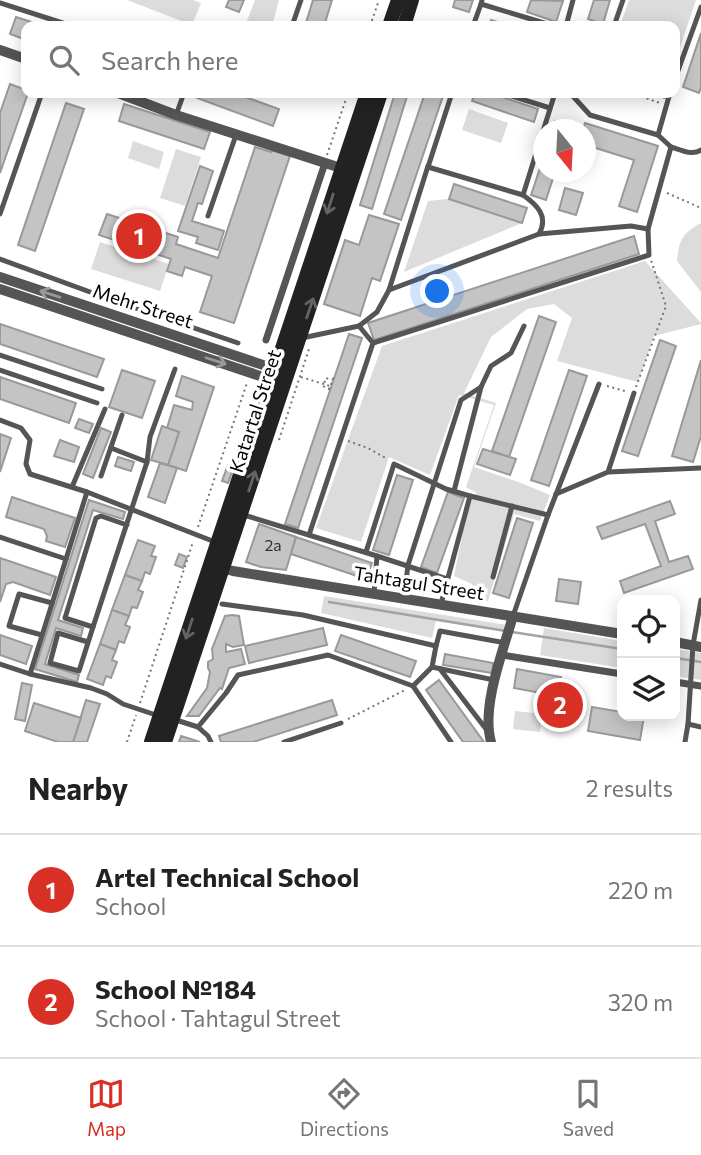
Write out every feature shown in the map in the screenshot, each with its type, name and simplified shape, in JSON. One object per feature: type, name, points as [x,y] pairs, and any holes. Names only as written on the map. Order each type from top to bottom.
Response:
[{"type":"main road","points":[[398,0],[401,21]]},
{"type":"main road","points":[[402,21],[412,0]]},
{"type":"main road","name":"Katartal Street","points":[[216,567],[218,543],[299,339],[349,170],[366,98]]},
{"type":"main road","name":"Katartal Street","points":[[151,742],[166,717],[216,567],[241,514],[349,170],[380,98]]},
{"type":"main road","name":"Katartal Street","points":[[165,742],[166,717]]},
{"type":"street","points":[[0,50],[21,57]]},
{"type":"street","points":[[131,98],[236,135],[349,170]]},
{"type":"street","points":[[266,340],[325,163]]},
{"type":"street","name":"Mehr Street","points":[[1,279],[284,376]]},
{"type":"street","name":"Mehr Street","points":[[0,289],[284,376]]},
{"type":"street","name":"Tahtagul Street","points":[[216,567],[617,633]]},
{"type":"street","points":[[490,737],[488,717],[513,615]]},
{"type":"street","points":[[502,655],[617,673]]},
{"type":"street","points":[[680,683],[701,686]]},
{"type":"lane","points":[[294,21],[301,0]]},
{"type":"lane","points":[[567,21],[573,0]]},
{"type":"lane","points":[[616,21],[623,0]]},
{"type":"lane","points":[[475,21],[482,2],[539,21]]},
{"type":"lane","points":[[0,3],[56,21]]},
{"type":"lane","points":[[680,63],[701,7]]},
{"type":"lane","points":[[0,214],[40,98]]},
{"type":"lane","points":[[176,115],[182,98]]},
{"type":"lane","points":[[299,339],[359,326],[377,312],[389,290],[450,98]]},
{"type":"lane","points":[[519,98],[550,108]]},
{"type":"lane","points":[[523,195],[553,98]]},
{"type":"lane","points":[[575,98],[590,115],[658,135],[671,147],[690,153],[701,150]]},
{"type":"lane","points":[[658,135],[669,98]]},
{"type":"lane","points":[[208,216],[236,135]]},
{"type":"lane","points":[[373,342],[649,255],[648,229],[671,147]]},
{"type":"lane","points":[[428,166],[523,195],[535,203],[542,214],[543,225],[539,234]]},
{"type":"lane","points":[[389,290],[539,234],[631,226],[648,229]]},
{"type":"lane","points":[[0,259],[237,343]]},
{"type":"lane","points":[[359,326],[373,342]]},
{"type":"lane","points":[[454,491],[481,387],[491,366],[511,353],[524,326]]},
{"type":"lane","points":[[309,534],[373,342]]},
{"type":"lane","points":[[0,355],[102,389]]},
{"type":"lane","points":[[88,642],[58,633],[50,663],[79,671],[147,462],[150,437],[175,369]]},
{"type":"lane","points":[[0,370],[97,403]]},
{"type":"lane","points":[[78,396],[82,383]]},
{"type":"lane","points":[[513,615],[599,384]]},
{"type":"lane","points":[[404,598],[408,565],[461,400],[481,387]]},
{"type":"lane","points":[[608,472],[634,393]]},
{"type":"lane","points":[[72,487],[105,409]]},
{"type":"lane","points":[[101,476],[122,415]]},
{"type":"lane","points":[[0,420],[21,428],[30,440],[26,464],[30,474],[87,492],[218,543]]},
{"type":"lane","points":[[111,448],[147,462]]},
{"type":"lane","points":[[366,552],[394,464],[454,491],[548,515]]},
{"type":"lane","points":[[556,494],[608,472],[701,468]]},
{"type":"lane","points":[[30,674],[87,492]]},
{"type":"lane","points":[[441,604],[470,496]]},
{"type":"lane","points":[[492,577],[512,506]]},
{"type":"lane","points":[[241,514],[447,579]]},
{"type":"lane","points":[[93,627],[65,618],[96,518],[100,516],[127,526]]},
{"type":"lane","points":[[0,537],[66,559]]},
{"type":"lane","points":[[374,593],[377,556]]},
{"type":"lane","points":[[42,635],[9,626],[19,594],[52,603]]},
{"type":"lane","points":[[685,742],[701,600]]},
{"type":"lane","points":[[222,604],[303,615],[436,646]]},
{"type":"lane","points":[[413,687],[432,667],[440,631],[506,640]]},
{"type":"lane","points":[[198,727],[238,675],[328,654],[413,687],[451,742]]},
{"type":"lane","points":[[0,664],[91,688],[137,709],[198,727],[211,742]]},
{"type":"lane","points":[[432,667],[495,680]]},
{"type":"lane","points":[[440,669],[490,737]]},
{"type":"lane","points":[[284,742],[341,723]]},
{"type":"lane","points":[[688,724],[701,727]]},
{"type":"path","points":[[372,21],[379,0]]},
{"type":"path","points":[[325,163],[346,98]]},
{"type":"path","points":[[646,98],[667,105]]},
{"type":"path","points":[[659,190],[701,208]]},
{"type":"path","points":[[599,384],[634,393],[666,306],[649,255]]},
{"type":"path","points":[[284,376],[332,383]]},
{"type":"path","points":[[326,378],[332,383],[323,386],[326,378]]},
{"type":"path","points":[[127,742],[247,382]]},
{"type":"path","points":[[341,438],[369,448],[394,464]]},
{"type":"path","points":[[341,723],[413,687]]},
{"type":"shaded area","points":[[127,0],[193,0],[201,3],[194,21],[182,21]]},
{"type":"shaded area","points":[[255,0],[279,0],[273,21],[247,21]]},
{"type":"shaded area","points":[[629,0],[696,0],[680,47],[680,21],[622,21]]},
{"type":"shaded area","points":[[469,109],[508,123],[501,143],[462,130]]},
{"type":"shaded area","points":[[133,141],[164,152],[159,169],[128,158]]},
{"type":"shaded area","points":[[176,149],[201,157],[185,206],[160,198]]},
{"type":"shaded area","points":[[447,199],[522,223],[404,272],[428,201]]},
{"type":"shaded area","points":[[699,224],[701,292],[677,261],[682,239]]},
{"type":"shaded area","points":[[100,242],[169,264],[160,291],[91,269]]},
{"type":"shaded area","points":[[645,261],[701,324],[654,336],[638,382],[557,361],[572,318],[554,304],[527,309],[491,337],[464,393],[496,403],[474,467],[550,495],[540,521],[514,514],[488,601],[471,597],[472,584],[454,576],[470,496],[477,493],[466,487],[494,405],[459,395],[430,475],[389,457],[361,542],[316,528],[382,346]]},
{"type":"shaded area","points":[[324,596],[507,625],[505,632],[436,621],[432,638],[321,613]]},
{"type":"shaded area","points":[[544,628],[617,640],[617,667],[540,655]]},
{"type":"shaded area","points":[[680,650],[701,653],[701,680],[680,677]]},
{"type":"shaded area","points":[[515,711],[542,714],[540,732],[513,729]]},
{"type":"building","points":[[229,0],[244,0],[239,12],[226,7]]},
{"type":"building","points":[[313,0],[332,0],[326,21],[307,21]]},
{"type":"building","points":[[455,0],[473,0],[469,12],[453,7]]},
{"type":"building","points":[[531,0],[563,1],[556,21],[527,12]]},
{"type":"building","points":[[594,0],[610,0],[604,21],[588,19]]},
{"type":"building","points":[[16,17],[28,21],[21,21],[21,38],[10,34]]},
{"type":"building","points":[[701,33],[701,87],[699,93],[683,87]]},
{"type":"building","points":[[10,84],[21,88],[21,98],[26,98],[0,173],[0,113]]},
{"type":"building","points":[[197,98],[248,98],[279,109],[273,126]]},
{"type":"building","points":[[393,98],[406,98],[372,209],[360,205]]},
{"type":"building","points":[[423,98],[442,98],[401,220],[384,214]]},
{"type":"building","points":[[473,98],[505,98],[538,109],[533,122],[472,101]]},
{"type":"building","points":[[66,103],[84,109],[35,251],[18,245]]},
{"type":"building","points":[[124,104],[210,132],[204,149],[119,121]]},
{"type":"building","points":[[596,126],[658,146],[637,212],[619,206],[634,160],[596,148]]},
{"type":"building","points":[[255,147],[290,156],[234,323],[200,312],[212,276],[185,267],[182,276],[167,271],[171,259],[99,235],[107,214],[178,237],[176,244],[218,258]]},
{"type":"building","points":[[200,166],[213,171],[202,204],[198,203],[192,221],[224,231],[218,250],[196,243],[198,237],[178,231]]},
{"type":"building","points":[[535,182],[552,182],[546,200],[531,195]]},
{"type":"building","points":[[454,184],[527,208],[522,223],[449,199]]},
{"type":"building","points":[[565,188],[583,193],[576,215],[559,210]]},
{"type":"building","points":[[369,215],[399,224],[380,281],[372,278],[360,316],[324,304],[345,240],[359,245]]},
{"type":"building","points":[[634,236],[639,254],[374,340],[368,323]]},
{"type":"building","points":[[539,316],[556,322],[509,457],[492,451]]},
{"type":"building","points":[[0,324],[104,359],[97,377],[0,344]]},
{"type":"building","points":[[349,334],[362,338],[298,528],[285,524]]},
{"type":"building","points":[[660,340],[676,346],[638,456],[622,451]]},
{"type":"building","points":[[701,360],[701,436],[693,462],[672,456]]},
{"type":"building","points":[[122,370],[155,381],[142,418],[109,407]]},
{"type":"building","points":[[569,370],[587,376],[549,486],[531,480]]},
{"type":"building","points":[[182,376],[214,387],[186,471],[168,465],[179,432],[167,428],[174,405],[192,410],[193,402],[176,396]]},
{"type":"building","points":[[0,377],[76,403],[69,423],[0,399]]},
{"type":"building","points":[[79,419],[93,424],[89,433],[75,428]]},
{"type":"building","points":[[162,426],[179,432],[168,465],[151,460]]},
{"type":"building","points":[[101,428],[111,432],[93,478],[83,474]]},
{"type":"building","points":[[0,434],[11,438],[0,472]]},
{"type":"building","points":[[60,440],[79,447],[74,462],[54,456]]},
{"type":"building","points":[[483,449],[516,459],[510,475],[477,464]]},
{"type":"building","points":[[118,457],[134,462],[131,471],[115,466]]},
{"type":"building","points":[[160,463],[177,468],[165,503],[148,497]]},
{"type":"building","points":[[228,465],[234,467],[228,483],[222,481]]},
{"type":"building","points":[[397,475],[413,480],[389,555],[373,550]]},
{"type":"building","points":[[448,492],[464,498],[437,573],[421,567]]},
{"type":"building","points":[[12,497],[75,518],[65,547],[46,541],[44,529],[6,517]]},
{"type":"building","points":[[89,500],[125,512],[123,519],[93,510],[58,620],[83,628],[81,636],[56,628],[45,664],[79,675],[77,682],[35,669]]},
{"type":"building","points":[[670,501],[675,514],[655,521],[669,562],[688,556],[693,569],[624,593],[620,581],[661,566],[645,524],[602,539],[597,527]]},
{"type":"building","points":[[517,518],[533,523],[509,598],[493,593]]},
{"type":"building","points":[[259,524],[296,537],[286,570],[246,562]]},
{"type":"building","points":[[296,537],[372,563],[366,579],[291,554]]},
{"type":"building","points":[[138,540],[155,546],[151,556],[156,557],[150,574],[145,572],[142,581],[125,575]]},
{"type":"building","points":[[179,554],[187,557],[183,568],[175,565]]},
{"type":"building","points":[[0,558],[56,577],[50,595],[13,582],[6,584],[0,602]]},
{"type":"building","points":[[125,575],[142,581],[138,590],[143,592],[137,608],[132,607],[129,616],[112,610]]},
{"type":"building","points":[[559,579],[581,582],[578,604],[556,601]]},
{"type":"building","points":[[112,610],[129,616],[125,625],[130,627],[124,643],[119,641],[116,650],[100,644]]},
{"type":"building","points":[[225,616],[239,616],[244,645],[233,647],[226,644],[226,652],[241,649],[245,664],[229,668],[222,689],[220,688],[199,716],[187,716],[207,688],[210,672],[208,662],[213,659],[212,649]]},
{"type":"building","points":[[323,628],[327,645],[249,663],[245,646]]},
{"type":"building","points":[[0,635],[32,646],[26,664],[0,655]]},
{"type":"building","points":[[341,635],[416,661],[410,677],[335,651]]},
{"type":"building","points":[[100,644],[116,650],[112,660],[117,662],[111,678],[106,676],[103,685],[87,679]]},
{"type":"building","points":[[445,654],[493,663],[492,673],[443,665]]},
{"type":"building","points":[[517,669],[561,677],[557,696],[514,688]]},
{"type":"building","points":[[439,680],[484,742],[463,742],[426,690]]},
{"type":"building","points":[[22,683],[32,685],[25,721],[15,719]]},
{"type":"building","points":[[86,700],[100,704],[87,742],[73,742]]},
{"type":"building","points":[[332,700],[337,715],[253,742],[221,742],[219,736]]},
{"type":"building","points":[[34,703],[81,718],[73,742],[58,742],[25,731]]},
{"type":"building","points":[[592,707],[617,711],[617,721],[643,721],[640,740],[588,731]]},
{"type":"building","points":[[181,736],[200,742],[179,742]]},
{"type":"waterway","points":[[329,602],[506,631]]},
{"type":"waterway","points":[[512,632],[617,648]]},
{"type":"waterway","points":[[680,659],[701,662]]},
{"type":"place","name":"Artel Technical School","points":[[139,236]]},
{"type":"place","name":"School №184","points":[[560,705]]}]
